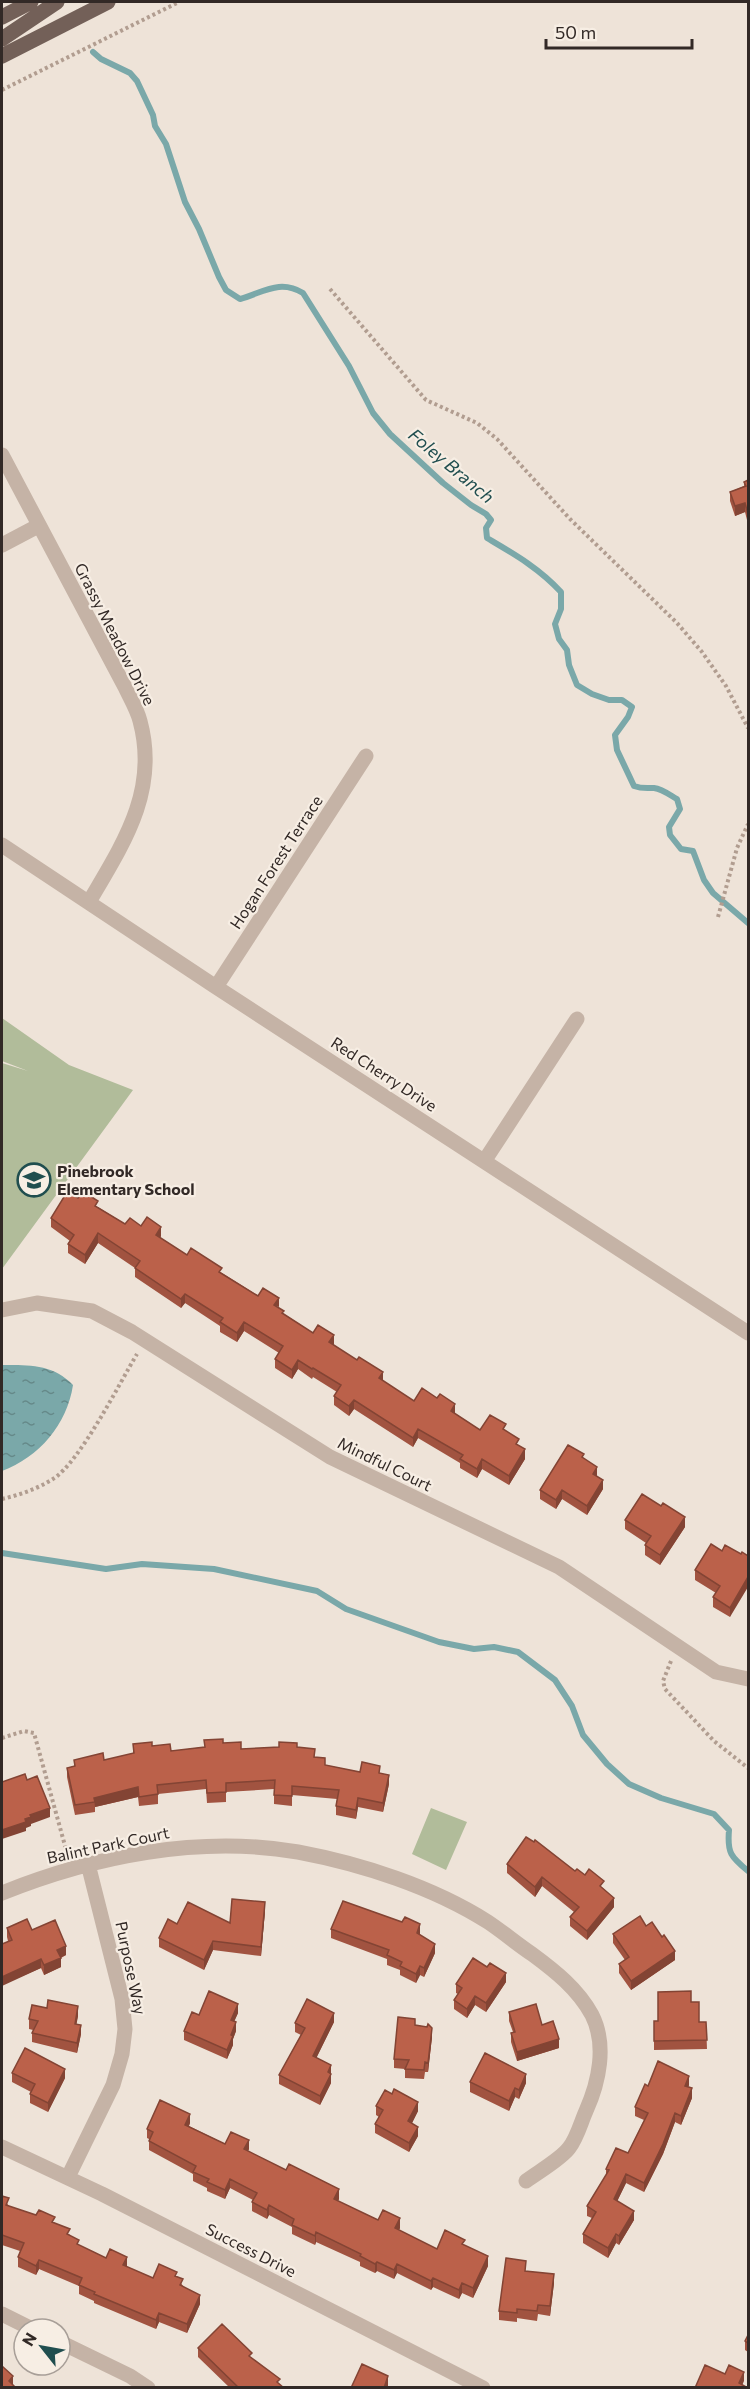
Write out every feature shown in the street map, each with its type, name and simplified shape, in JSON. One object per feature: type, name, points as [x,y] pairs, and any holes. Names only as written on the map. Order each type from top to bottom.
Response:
[{"type":"main road","points":[[2,17],[32,2]]},
{"type":"main road","points":[[2,39],[57,2]]},
{"type":"main road","points":[[2,56],[108,2]]},
{"type":"street","name":"Grassy Meadow Drive","points":[[2,455],[125,687],[140,720],[147,761],[141,795],[128,835],[89,902]]},
{"type":"street","points":[[2,545],[38,526]]},
{"type":"street","name":"Hogan Forest Terrace","points":[[216,987],[366,756]]},
{"type":"street","name":"Red Cherry Drive","points":[[2,845],[748,1333]]},
{"type":"street","points":[[485,1160],[578,1019]]},
{"type":"street","name":"Mindful Court","points":[[2,1310],[37,1303],[92,1311],[145,1340],[330,1457],[559,1567],[716,1672],[748,1679]]},
{"type":"street","name":"Balint Park Court","points":[[2,1893],[49,1874],[88,1864],[166,1849],[232,1846],[297,1852],[361,1866],[423,1888],[487,1922],[572,1987],[592,2015],[600,2042],[599,2071],[591,2099],[569,2149],[526,2181]]},
{"type":"street","name":"Purpose Way","points":[[68,2177],[113,2085],[122,2054],[125,2029],[122,2000],[88,1864]]},
{"type":"street","name":"Success Drive","points":[[2,2147],[68,2177],[457,2382],[483,2388]]},
{"type":"street","points":[[72,2348],[130,2376],[148,2388]]},
{"type":"path","points":[[2,90],[178,2]]},
{"type":"path","points":[[330,289],[426,400],[477,423],[497,439],[570,519],[677,623],[702,652],[726,686],[748,728]]},
{"type":"path","points":[[717,917],[737,848],[748,824]]},
{"type":"path","points":[[2,1499],[20,1495],[54,1478],[69,1463],[98,1420],[145,1340]]},
{"type":"path","points":[[679,1648],[667,1668],[663,1681],[665,1689],[714,1741],[748,1768]]},
{"type":"path","points":[[2,1737],[24,1731],[34,1733],[72,1869]]},
{"type":"green space","name":"Pinebrook Elementary School","points":[[2,1018],[69,1065],[133,1090],[2,1269],[2,1063],[28,1071],[2,1061]]},
{"type":"green space","points":[[431,1808],[467,1822],[446,1870],[412,1854]]},
{"type":"water","points":[[2,1365],[49,1369],[73,1385],[65,1413],[49,1438],[28,1457],[2,1471]]},
{"type":"building","points":[[748,480],[748,514],[745,503],[735,506],[730,492],[746,486],[744,482]]},
{"type":"building","points":[[82,1191],[98,1201],[95,1206],[125,1224],[130,1218],[141,1226],[147,1217],[161,1227],[156,1235],[187,1255],[191,1248],[222,1268],[219,1272],[258,1296],[263,1288],[279,1298],[274,1305],[284,1311],[282,1313],[313,1333],[318,1325],[334,1335],[329,1342],[357,1360],[359,1357],[383,1372],[379,1378],[414,1401],[422,1388],[437,1398],[440,1394],[455,1404],[451,1411],[480,1430],[490,1415],[506,1424],[503,1429],[519,1439],[516,1444],[525,1449],[509,1476],[482,1459],[477,1469],[460,1459],[463,1455],[418,1429],[413,1438],[354,1400],[349,1406],[334,1396],[341,1385],[298,1360],[292,1370],[275,1359],[283,1346],[244,1322],[237,1333],[220,1322],[223,1318],[185,1294],[181,1299],[135,1268],[140,1261],[98,1233],[85,1255],[68,1244],[74,1235],[51,1218],[67,1192],[78,1198]]},
{"type":"building","points":[[568,1445],[584,1454],[582,1457],[597,1467],[593,1474],[603,1480],[587,1506],[562,1490],[556,1500],[540,1490]]},
{"type":"building","points":[[642,1494],[661,1506],[663,1503],[685,1517],[660,1555],[645,1545],[651,1536],[625,1520]]},
{"type":"building","points":[[711,1544],[722,1551],[725,1545],[748,1556],[748,1577],[730,1608],[713,1597],[720,1586],[695,1570]]},
{"type":"building","points":[[223,1739],[223,1743],[241,1742],[241,1749],[279,1747],[279,1742],[297,1743],[297,1747],[315,1749],[314,1757],[325,1758],[325,1765],[360,1772],[362,1762],[380,1766],[379,1773],[389,1775],[383,1803],[358,1798],[356,1810],[336,1806],[339,1790],[292,1786],[292,1796],[274,1795],[275,1780],[226,1783],[226,1792],[207,1793],[206,1780],[157,1785],[158,1794],[139,1797],[138,1787],[94,1798],[95,1802],[75,1805],[67,1768],[75,1766],[74,1760],[103,1753],[104,1760],[134,1753],[133,1744],[152,1742],[152,1746],[170,1744],[171,1751],[205,1747],[204,1740]]},
{"type":"building","points":[[25,1774],[27,1780],[37,1776],[50,1808],[30,1815],[31,1817],[25,1819],[26,1822],[2,1830],[2,1782]]},
{"type":"building","points":[[526,1837],[534,1842],[535,1840],[575,1871],[577,1869],[585,1875],[589,1869],[604,1881],[600,1886],[614,1898],[587,1931],[570,1917],[579,1907],[542,1877],[535,1887],[507,1864]]},
{"type":"building","points":[[232,1899],[265,1902],[261,1947],[213,1941],[204,1960],[159,1938],[168,1919],[177,1924],[188,1902],[230,1923]]},
{"type":"building","points":[[343,1901],[402,1922],[405,1917],[420,1924],[417,1933],[435,1944],[424,1968],[420,1966],[416,1974],[400,1966],[402,1962],[387,1955],[389,1950],[331,1929]]},
{"type":"building","points":[[640,1916],[646,1926],[652,1922],[675,1951],[631,1981],[619,1964],[629,1957],[613,1934]]},
{"type":"building","points":[[27,1919],[32,1930],[55,1920],[66,1946],[57,1950],[61,1958],[44,1965],[41,1959],[2,1977],[2,1944],[12,1940],[7,1928]]},
{"type":"building","points":[[473,1958],[487,1967],[490,1963],[506,1973],[486,2003],[475,1996],[467,2009],[454,2000],[462,1988],[456,1984]]},
{"type":"building","points":[[209,1991],[238,2004],[231,2020],[236,2022],[227,2050],[184,2031],[192,2012],[199,2015]]},
{"type":"building","points":[[691,1991],[691,2002],[699,2002],[699,2022],[706,2022],[707,2040],[654,2041],[654,2021],[658,2021],[658,1992]]},
{"type":"building","points":[[307,1999],[334,2013],[313,2056],[331,2065],[328,2072],[331,2074],[320,2096],[279,2075],[305,2028],[295,2023]]},
{"type":"building","points":[[48,2000],[78,2006],[75,2024],[81,2025],[77,2043],[32,2033],[38,2021],[29,2019],[32,2005],[47,2008]]},
{"type":"building","points":[[536,2004],[542,2025],[553,2021],[559,2039],[517,2052],[511,2033],[515,2032],[509,2012]]},
{"type":"building","points":[[398,2017],[415,2019],[415,2025],[427,2027],[428,2024],[432,2028],[428,2063],[425,2062],[424,2070],[405,2069],[409,2060],[394,2059]]},
{"type":"building","points":[[25,2048],[65,2069],[48,2103],[30,2094],[35,2084],[12,2073]]},
{"type":"building","points":[[485,2053],[526,2074],[519,2090],[515,2088],[509,2101],[470,2082]]},
{"type":"building","points":[[658,2061],[689,2076],[685,2086],[692,2088],[681,2116],[675,2113],[644,2183],[626,2174],[614,2199],[634,2211],[619,2236],[616,2234],[608,2248],[583,2234],[596,2212],[587,2206],[609,2170],[606,2169],[616,2148],[628,2153],[648,2113],[635,2107],[645,2084],[648,2086]]},
{"type":"building","points":[[394,2089],[418,2102],[408,2121],[418,2127],[409,2143],[375,2124],[383,2110],[376,2106],[385,2090],[392,2094]]},
{"type":"building","points":[[160,2100],[190,2114],[185,2125],[225,2144],[231,2132],[249,2140],[244,2149],[286,2170],[289,2164],[339,2189],[334,2199],[378,2220],[383,2210],[400,2218],[395,2228],[437,2249],[445,2230],[465,2240],[462,2244],[488,2256],[473,2288],[462,2283],[459,2290],[433,2278],[431,2281],[397,2264],[394,2270],[377,2262],[375,2264],[360,2256],[361,2254],[316,2232],[315,2236],[292,2225],[294,2219],[269,2205],[267,2210],[252,2202],[257,2193],[230,2179],[225,2190],[207,2182],[209,2179],[193,2172],[196,2166],[149,2141],[153,2132],[147,2129]]},
{"type":"building","points":[[2,2196],[9,2198],[6,2205],[36,2215],[39,2210],[55,2217],[52,2222],[70,2229],[67,2234],[79,2240],[77,2244],[106,2258],[110,2249],[127,2257],[123,2265],[153,2278],[159,2264],[177,2272],[175,2276],[183,2279],[180,2285],[200,2295],[187,2324],[159,2313],[156,2320],[94,2294],[95,2292],[79,2285],[82,2278],[39,2260],[36,2266],[18,2257],[24,2243],[2,2235]]},
{"type":"building","points":[[506,2258],[526,2261],[525,2271],[554,2274],[550,2306],[538,2305],[537,2311],[517,2309],[517,2313],[499,2311]]},
{"type":"building","points":[[222,2324],[252,2353],[249,2356],[280,2379],[277,2382],[284,2388],[239,2388],[198,2348]]},
{"type":"building","points":[[362,2364],[388,2376],[384,2388],[351,2388]]},
{"type":"building","points":[[705,2365],[725,2374],[729,2365],[744,2372],[739,2383],[748,2388],[695,2388]]},
{"type":"building","points":[[2,2366],[12,2375],[9,2381],[16,2388],[2,2388]]},
{"type":"waterway","name":"Foley Branch","points":[[93,52],[101,59],[130,73],[137,81],[153,115],[155,126],[166,144],[185,202],[226,290],[240,299],[279,287],[287,287],[303,293],[349,366],[373,413],[390,434],[443,483],[486,514],[491,520],[486,528],[487,538],[535,569],[561,592],[561,609],[555,624],[559,639],[567,650],[569,665],[577,685],[592,694],[609,700],[622,700],[632,707],[615,735],[617,750],[634,786],[654,788],[677,799],[680,809],[669,827],[670,835],[681,849],[693,851],[704,880],[713,893],[748,923]]},
{"type":"waterway","points":[[2,1553],[106,1569],[142,1564],[214,1569],[317,1591],[346,1609],[439,1642],[474,1649],[494,1647],[518,1652],[555,1680],[572,1706],[583,1735],[607,1764],[629,1784],[661,1798],[714,1814],[729,1830],[731,1854],[748,1871]]},
{"type":"place","name":"Pinebrook Elementary School","points":[[34,1180]]}]
